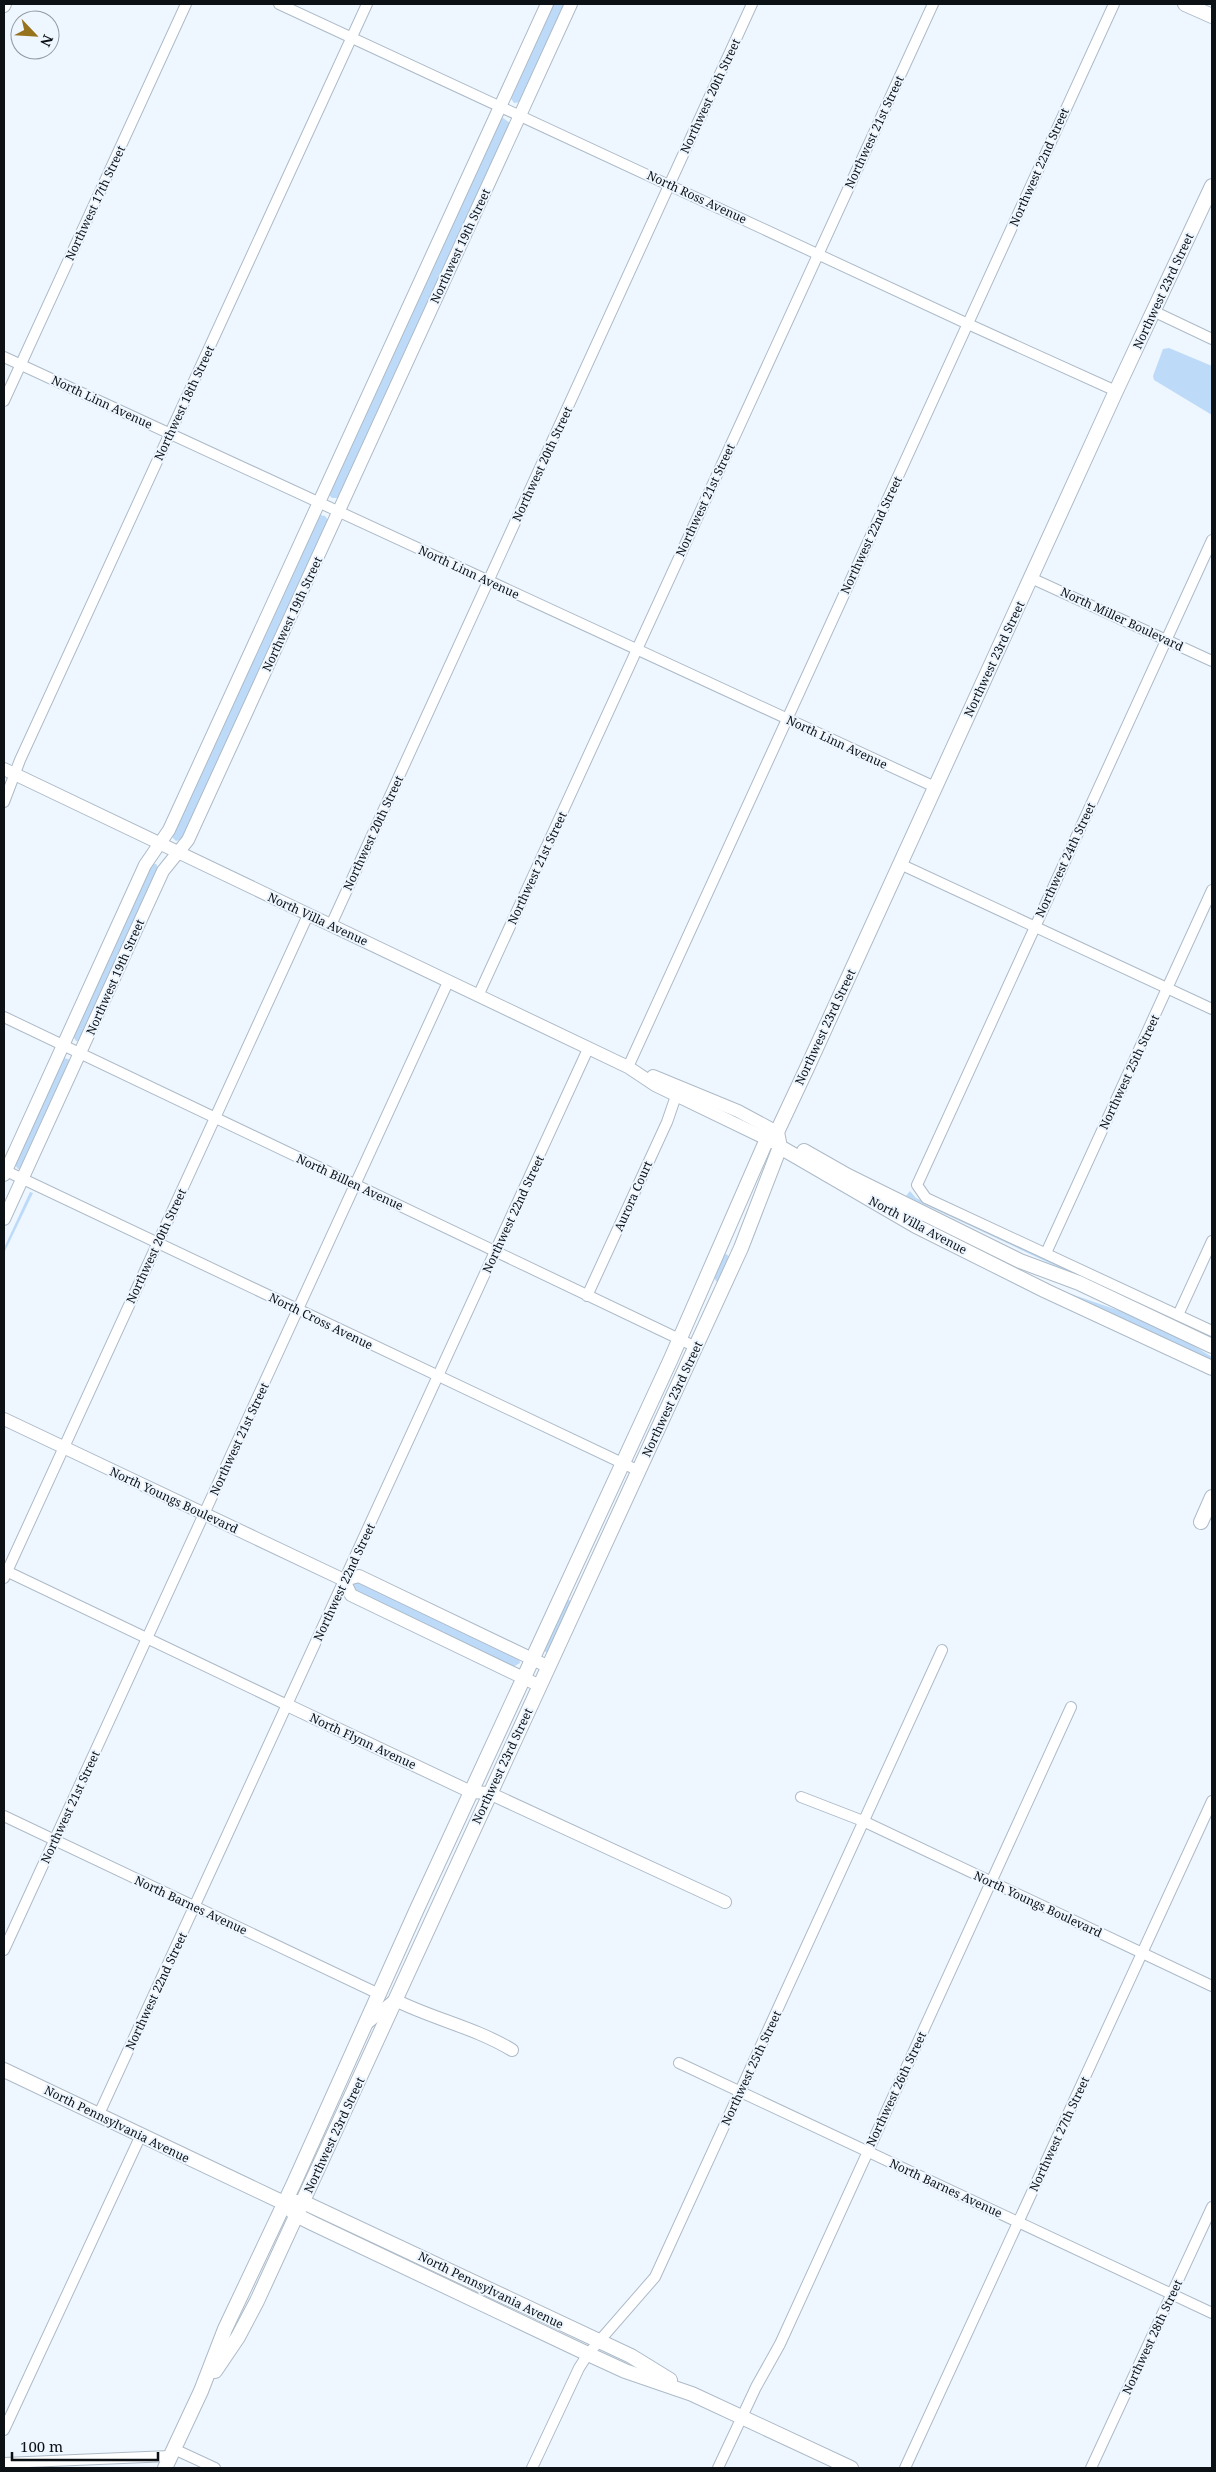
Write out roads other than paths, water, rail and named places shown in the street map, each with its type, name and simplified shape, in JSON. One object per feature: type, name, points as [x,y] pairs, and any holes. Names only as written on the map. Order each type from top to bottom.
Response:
[{"type":"main road","points":[[1185,4],[1212,16]]},
{"type":"main road","name":"Northwest 23rd Street","points":[[169,2458],[201,2391],[235,2308],[440,1858],[646,1414],[742,1197],[900,864],[1116,391],[1212,186]]},
{"type":"main road","points":[[772,1135],[780,1147]]},
{"type":"main road","name":"North Villa Avenue","points":[[772,1135],[848,1176],[1020,1262],[1079,1283],[1212,1346]]},
{"type":"main road","name":"Northwest 23rd Street","points":[[201,2391],[250,2314],[303,2202],[741,1248],[780,1147]]},
{"type":"main road","name":"North Villa Avenue","points":[[780,1147],[916,1226],[1212,1368]]},
{"type":"main road","points":[[742,1197],[758,1204]]},
{"type":"main road","points":[[723,1240],[741,1248]]},
{"type":"main road","points":[[1020,1262],[1052,1292],[1079,1283]]},
{"type":"main road","points":[[702,1288],[719,1296]]},
{"type":"main road","points":[[646,1414],[678,1385],[670,1361]]},
{"type":"main road","points":[[1200,1522],[1212,1497]]},
{"type":"main road","points":[[571,1577],[587,1584]]},
{"type":"main road","points":[[440,1858],[457,1865]]},
{"type":"main road","points":[[417,1909],[433,1917]]},
{"type":"main road","name":"North Pennsylvania Avenue","points":[[4,2070],[284,2204],[296,2215],[588,2354],[625,2371],[692,2394],[851,2468]]},
{"type":"main road","points":[[284,2204],[303,2202]]},
{"type":"main road","name":"North Pennsylvania Avenue","points":[[303,2202],[631,2356],[692,2394]]},
{"type":"main road","points":[[478,2302],[485,2287]]},
{"type":"main road","points":[[235,2308],[250,2314]]},
{"type":"main road","points":[[526,2324],[533,2310]]},
{"type":"street","name":"Northwest 17th Street","points":[[4,401],[186,4]]},
{"type":"street","name":"North Ross Avenue","points":[[279,4],[1116,391]]},
{"type":"street","name":"Northwest 18th Street","points":[[4,802],[9,772],[170,434],[367,4]]},
{"type":"street","name":"Northwest 19th Street","points":[[4,1172],[145,865],[169,830],[547,4]]},
{"type":"street","name":"Northwest 19th Street","points":[[4,1219],[162,871],[188,840],[571,4]]},
{"type":"street","name":"Northwest 20th Street","points":[[331,925],[752,4]]},
{"type":"street","name":"Northwest 21st Street","points":[[478,996],[933,4]]},
{"type":"street","name":"Northwest 22nd Street","points":[[630,1068],[787,718],[1114,4]]},
{"type":"street","points":[[1153,311],[1212,339]]},
{"type":"street","name":"North Linn Avenue","points":[[4,357],[935,787]]},
{"type":"street","name":"Northwest 24th Street","points":[[1046,1253],[926,1198],[920,1191],[918,1181],[1212,540]]},
{"type":"street","name":"North Miller Boulevard","points":[[1031,578],[1212,661]]},
{"type":"street","name":"North Villa Avenue","points":[[9,772],[588,1049],[630,1068],[738,1111],[772,1135]]},
{"type":"street","points":[[900,864],[1212,1009]]},
{"type":"street","name":"Northwest 25th Street","points":[[1046,1253],[1212,890]]},
{"type":"street","name":"Northwest 20th Street","points":[[5,1573],[308,915]]},
{"type":"street","name":"Northwest 21st Street","points":[[4,1950],[448,982]]},
{"type":"street","name":"North Billen Avenue","points":[[4,1017],[696,1347]]},
{"type":"street","name":"Northwest 22nd Street","points":[[99,2114],[588,1049]]},
{"type":"street","name":"North Villa Avenue","points":[[630,1068],[676,1096],[772,1135]]},
{"type":"street","name":"Aurora Court","points":[[587,1296],[667,1122],[676,1096]]},
{"type":"street","name":"North Cross Avenue","points":[[4,1172],[23,1179],[639,1471]]},
{"type":"street","points":[[1178,1315],[1212,1241]]},
{"type":"street","points":[[1046,1253],[1212,1331]]},
{"type":"street","name":"North Youngs Boulevard","points":[[4,1419],[344,1580],[351,1595],[540,1686]]},
{"type":"street","name":"North Flynn Avenue","points":[[5,1573],[147,1638],[471,1792],[490,1793],[725,1902]]},
{"type":"street","name":"North Youngs Boulevard","points":[[344,1580],[359,1576],[549,1667]]},
{"type":"street","name":"Northwest 25th Street","points":[[532,2468],[578,2368],[655,2277],[942,1650]]},
{"type":"street","name":"Northwest 26th Street","points":[[718,2468],[780,2344],[1070,1707]]},
{"type":"street","name":"North Youngs Boulevard","points":[[801,1797],[863,1822],[1212,1986]]},
{"type":"street","name":"Northwest 27th Street","points":[[905,2468],[1212,1800]]},
{"type":"street","name":"North Barnes Avenue","points":[[4,1816],[379,1994]]},
{"type":"street","points":[[388,1975],[395,2000],[411,2008],[437,2016],[512,2050]]},
{"type":"street","points":[[366,2024],[395,2000]]},
{"type":"street","name":"North Barnes Avenue","points":[[679,2063],[1212,2313]]},
{"type":"street","points":[[4,2430],[141,2135]]},
{"type":"street","name":"Northwest 28th Street","points":[[1091,2468],[1212,2207]]},
{"type":"street","points":[[4,2463],[169,2458],[215,2468]]}]
